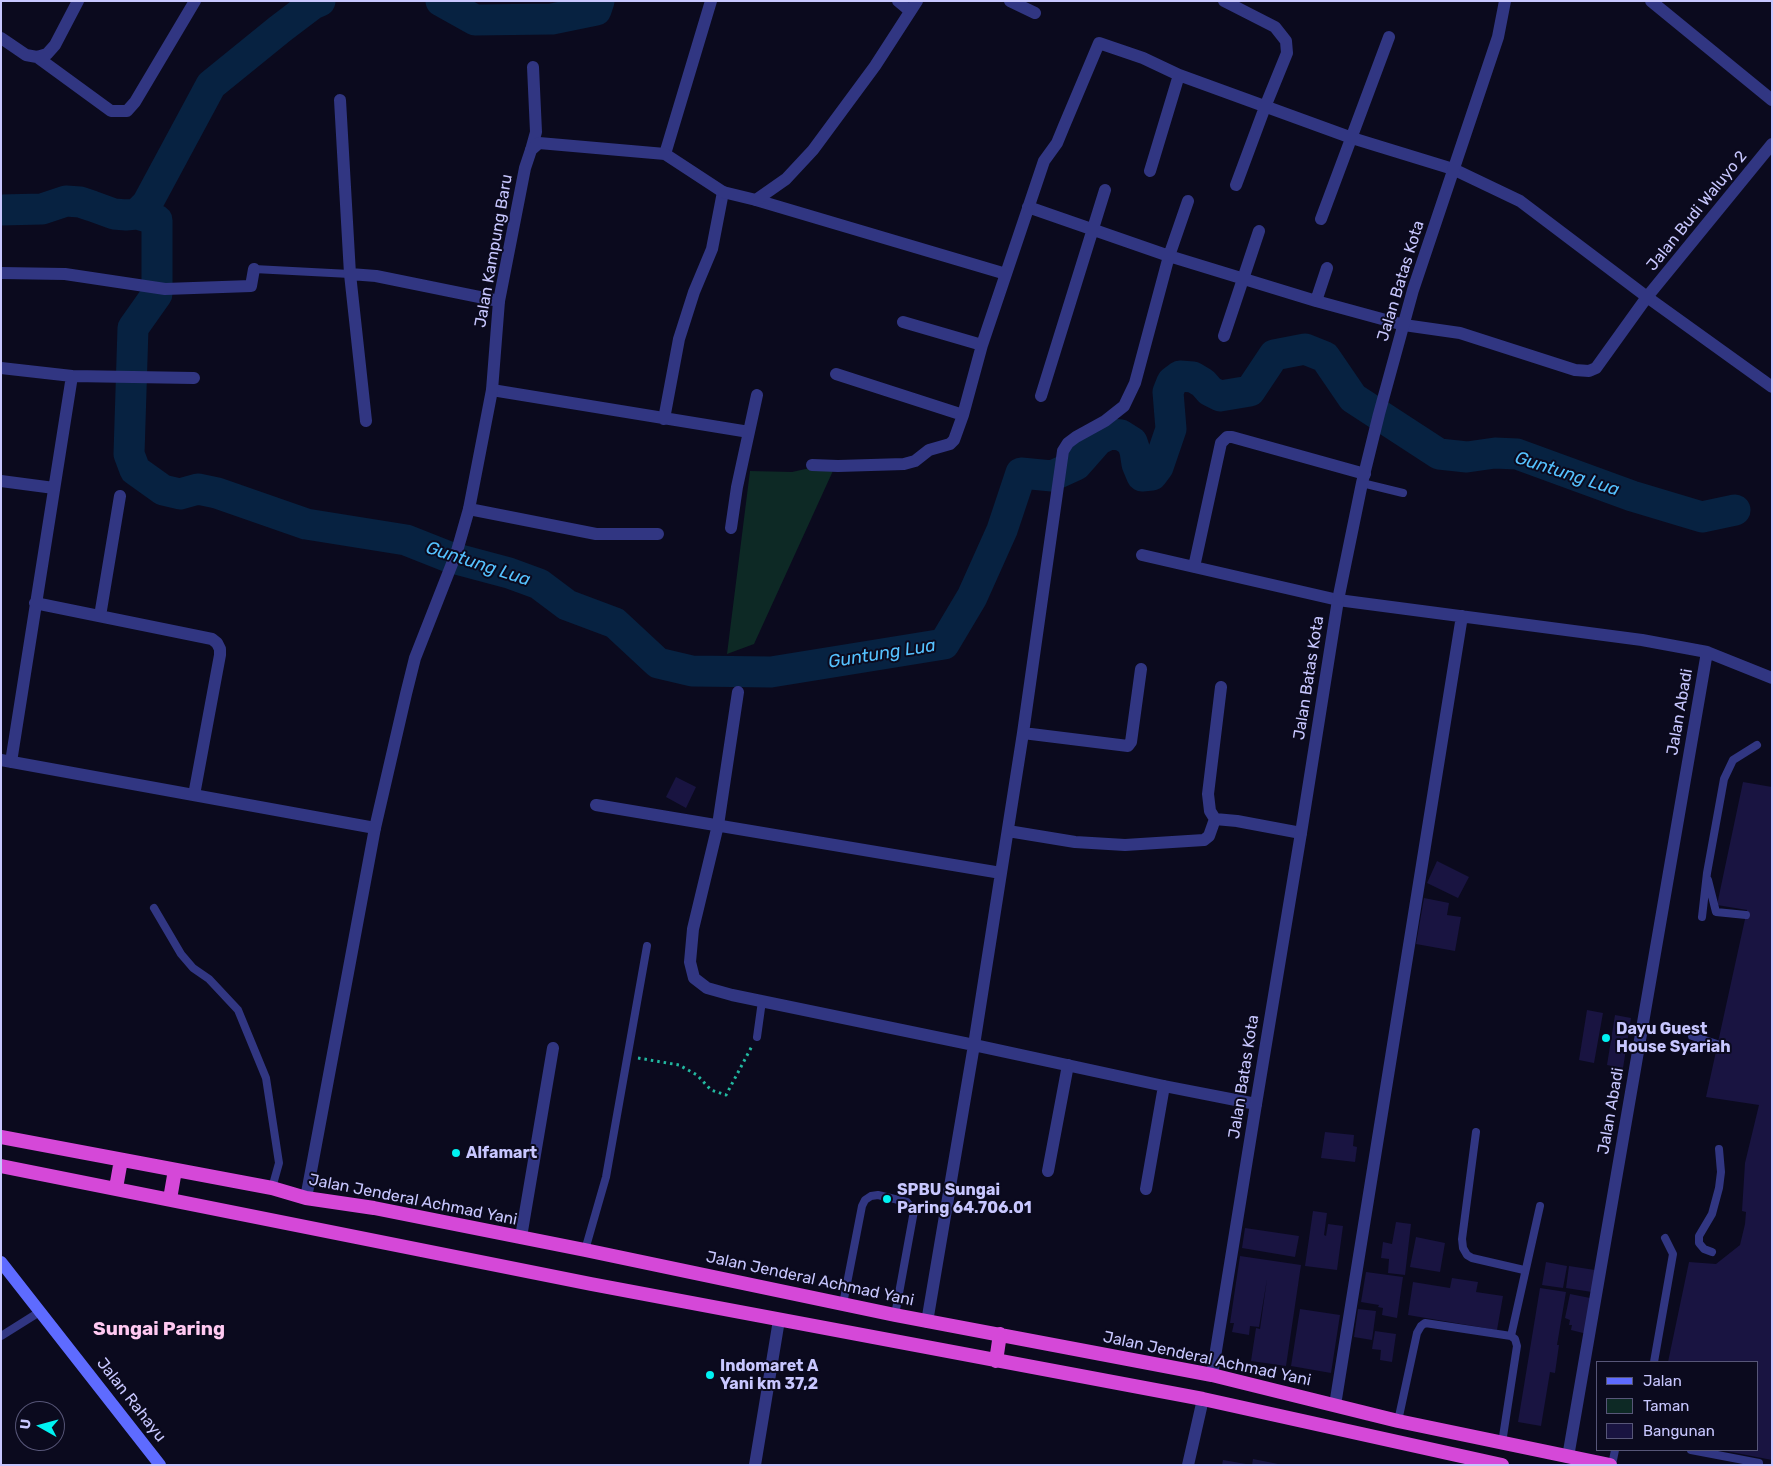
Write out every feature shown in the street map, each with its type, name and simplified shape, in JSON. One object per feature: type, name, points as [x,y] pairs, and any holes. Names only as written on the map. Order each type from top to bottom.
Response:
[{"type":"highway","name":"Jalan Jenderal Achmad Yani","points":[[1,1137],[272,1188],[306,1198],[374,1208],[585,1250],[927,1322],[1212,1374],[1398,1421],[1611,1465]]},
{"type":"highway","points":[[116,1188],[121,1160]]},
{"type":"highway","points":[[1,1166],[779,1320],[1203,1400],[1502,1465]]},
{"type":"highway","points":[[170,1199],[175,1170]]},
{"type":"highway","points":[[996,1361],[1000,1334]]},
{"type":"main road","name":"Jalan Rahayu","points":[[1,1262],[160,1465]]},
{"type":"street","points":[[37,57],[47,54],[55,45],[78,1]]},
{"type":"street","points":[[1,38],[26,55],[37,57],[111,111],[127,111],[135,102],[194,1]]},
{"type":"street","points":[[665,154],[711,1]]},
{"type":"street","points":[[756,200],[786,179],[813,150],[875,66],[913,6],[898,1]]},
{"type":"street","points":[[1010,1],[1035,13]]},
{"type":"street","points":[[1224,1],[1275,27],[1286,41],[1287,53],[1264,107],[1236,185]]},
{"type":"street","name":"Jalan Batas Kota","points":[[1212,1374],[1302,833],[1338,600],[1364,479],[1404,325],[1498,36],[1505,1]]},
{"type":"street","points":[[1651,1],[1772,100]]},
{"type":"street","points":[[1322,219],[1389,37]]},
{"type":"street","points":[[812,465],[904,464],[915,461],[929,450],[950,444],[954,440],[963,415],[982,345],[1044,161],[1064,126],[1099,43],[1143,58],[1179,75],[1264,107],[1352,138],[1453,170],[1520,201],[1647,297],[1772,387]]},
{"type":"street","name":"Jalan Kampung Baru","points":[[306,1198],[375,828],[406,694],[415,658],[457,551],[470,509],[492,390],[499,301],[525,168],[536,132],[533,67]]},
{"type":"street","points":[[1150,171],[1179,75]]},
{"type":"street","points":[[340,100],[350,274],[366,421]]},
{"type":"street","points":[[531,150],[539,144],[548,144],[665,154],[723,192],[756,200],[1006,274]]},
{"type":"street","name":"Jalan Budi Waluyo 2","points":[[1404,325],[1460,333],[1575,370],[1589,371],[1596,368],[1647,297],[1772,144]]},
{"type":"street","points":[[1041,396],[1105,190]]},
{"type":"street","points":[[664,419],[679,339],[694,292],[712,249],[723,192]]},
{"type":"street","points":[[927,1322],[1008,831],[1063,451],[1068,443],[1105,421],[1124,406],[1135,383],[1169,256],[1188,201]]},
{"type":"street","points":[[1028,207],[1169,256],[1316,301],[1404,325]]},
{"type":"street","points":[[1224,336],[1259,231]]},
{"type":"street","points":[[1316,301],[1327,268]]},
{"type":"street","points":[[1,273],[65,274],[165,288],[251,286],[254,270]]},
{"type":"street","points":[[350,274],[376,276],[499,301]]},
{"type":"street","points":[[903,322],[982,345]]},
{"type":"street","points":[[1,368],[72,376],[194,378]]},
{"type":"street","points":[[836,374],[963,415]]},
{"type":"street","points":[[72,376],[36,603],[6,761],[375,828]]},
{"type":"street","points":[[492,390],[749,432]]},
{"type":"street","points":[[731,528],[737,487],[757,395]]},
{"type":"street","points":[[1194,567],[1223,439],[1232,437],[1364,479]]},
{"type":"street","points":[[1,481],[54,488]]},
{"type":"street","points":[[100,616],[120,496]]},
{"type":"street","points":[[470,509],[596,534],[658,534]]},
{"type":"street","points":[[1142,555],[1338,600],[1642,640],[1707,652],[1772,678]]},
{"type":"street","points":[[36,603],[212,639],[217,643],[220,649],[194,795]]},
{"type":"street","points":[[1335,1405],[1462,616]]},
{"type":"street","name":"Jalan Abadi","points":[[1568,1457],[1707,652]]},
{"type":"street","points":[[1023,734],[1128,746],[1131,742],[1141,669]]},
{"type":"street","points":[[1215,819],[1210,811],[1208,794],[1221,687]]},
{"type":"street","points":[[738,692],[718,825],[693,929],[690,962],[694,978],[707,988],[732,996],[974,1044],[1164,1086],[1256,1104]]},
{"type":"street","points":[[596,805],[1001,873]]},
{"type":"street","points":[[1008,831],[1075,842],[1102,844],[1197,842],[1209,836],[1215,819]]},
{"type":"street","points":[[1215,819],[1237,821],[1302,833]]},
{"type":"street","points":[[520,1238],[553,1048]]},
{"type":"street","points":[[1048,1171],[1068,1065]]},
{"type":"street","points":[[1146,1189],[1164,1086]]},
{"type":"street","points":[[755,1465],[779,1320]]},
{"type":"street","points":[[1188,1465],[1203,1400]]},
{"type":"lane","points":[[254,270],[350,274]]},
{"type":"lane","points":[[1364,479],[1403,493]]},
{"type":"lane","points":[[1702,917],[1707,873],[1724,779],[1734,760],[1757,745]]},
{"type":"lane","points":[[1707,873],[1716,912],[1746,915]]},
{"type":"lane","points":[[154,908],[181,954],[193,968],[209,979],[238,1010],[266,1078],[279,1163],[272,1188]]},
{"type":"lane","points":[[585,1250],[606,1177],[647,946]]},
{"type":"lane","points":[[757,1037],[762,1001]]},
{"type":"lane","points":[[1692,1036],[1718,1044]]},
{"type":"lane","points":[[1476,1132],[1462,1239],[1463,1248],[1472,1258],[1524,1270]]},
{"type":"lane","points":[[1712,1252],[1704,1249],[1699,1243],[1699,1236],[1712,1214],[1719,1188],[1721,1172],[1719,1149]]},
{"type":"lane","points":[[843,1304],[862,1206],[865,1200],[871,1196],[878,1195],[907,1202],[914,1211],[895,1315]]},
{"type":"lane","points":[[1511,1336],[1524,1270],[1540,1206]]},
{"type":"lane","points":[[1654,1361],[1672,1254],[1665,1238]]},
{"type":"lane","points":[[1,1336],[41,1311]]},
{"type":"lane","points":[[1398,1421],[1417,1333],[1421,1326],[1425,1323],[1511,1336],[1515,1339],[1516,1346],[1502,1443]]},
{"type":"lane","points":[[1611,1465],[1615,1451]]},
{"type":"lane","points":[[1696,1451],[1762,1464]]},
{"type":"path","points":[[628,1057],[679,1065],[698,1075],[711,1090],[726,1095],[757,1037]]},
{"type":"green space","points":[[837,462],[754,644],[727,654],[750,471],[792,472]]},
{"type":"building","points":[[676,777],[696,787],[686,808],[666,797]]},
{"type":"building","points":[[1743,782],[1772,787],[1772,1460],[1726,1451],[1758,1451],[1758,1361],[1668,1361],[1689,1262],[1716,1264],[1740,1245],[1746,1212],[1742,1211],[1745,1163],[1759,1105],[1706,1097],[1747,910],[1717,905]]},
{"type":"building","points":[[1437,861],[1469,877],[1458,898],[1427,883]]},
{"type":"building","points":[[1424,898],[1449,903],[1447,915],[1461,917],[1455,951],[1416,944]]},
{"type":"building","points":[[1587,1010],[1603,1013],[1594,1063],[1579,1060]]},
{"type":"building","points":[[1615,1015],[1631,1018],[1623,1068],[1607,1065]]},
{"type":"building","points":[[1325,1132],[1354,1135],[1353,1146],[1357,1147],[1355,1162],[1321,1158]]},
{"type":"building","points":[[1313,1211],[1327,1213],[1324,1235],[1326,1236],[1328,1224],[1343,1226],[1337,1270],[1305,1266]]},
{"type":"building","points":[[1396,1222],[1411,1224],[1405,1275],[1388,1273],[1389,1259],[1381,1258],[1383,1242],[1392,1244]]},
{"type":"building","points":[[1245,1228],[1299,1236],[1295,1257],[1242,1248]]},
{"type":"building","points":[[1416,1237],[1445,1243],[1440,1272],[1410,1267]]},
{"type":"building","points":[[1240,1256],[1301,1265],[1286,1366],[1251,1361],[1256,1328],[1260,1329],[1267,1279],[1259,1327],[1250,1326],[1249,1335],[1232,1332],[1234,1323],[1230,1323]]},
{"type":"building","points":[[1546,1262],[1567,1266],[1563,1288],[1542,1285]]},
{"type":"building","points":[[1569,1266],[1595,1270],[1592,1292],[1566,1288]]},
{"type":"building","points":[[1366,1272],[1403,1277],[1397,1318],[1382,1315],[1383,1308],[1378,1307],[1379,1305],[1361,1302]]},
{"type":"building","points":[[1452,1278],[1478,1282],[1476,1292],[1503,1296],[1497,1330],[1408,1315],[1413,1282],[1450,1288]]},
{"type":"building","points":[[1540,1288],[1566,1292],[1557,1345],[1559,1345],[1555,1373],[1550,1372],[1541,1426],[1518,1422]]},
{"type":"building","points":[[1570,1294],[1595,1299],[1587,1334],[1571,1330],[1570,1320],[1565,1318]]},
{"type":"building","points":[[1300,1309],[1340,1315],[1331,1373],[1291,1366]]},
{"type":"building","points":[[1358,1309],[1376,1311],[1372,1340],[1354,1337]]},
{"type":"building","points":[[1375,1331],[1396,1334],[1392,1362],[1380,1360],[1381,1350],[1372,1349]]},
{"type":"building","points":[[1253,1459],[1278,1464],[1278,1465],[1252,1465]]},
{"type":"building","points":[[1223,1460],[1246,1464],[1246,1465],[1222,1465]]},
{"type":"waterway","points":[[1,210],[42,209],[66,201],[80,202],[114,214],[137,214],[147,204],[211,85],[280,29],[313,4],[320,1]]},
{"type":"waterway","points":[[441,1],[475,20],[552,19],[596,10],[599,1]]},
{"type":"waterway","name":"Guntung Lua","points":[[137,214],[157,220],[157,294],[133,328],[129,454],[135,470],[163,490],[180,494],[198,489],[217,493],[306,524],[406,540],[449,557],[509,573],[539,584],[567,605],[615,623],[658,663],[692,671],[771,672],[944,644],[972,597],[1002,530],[1021,473],[1052,476],[1076,465],[1098,440],[1110,434],[1121,435],[1132,442],[1142,476],[1152,475],[1158,467],[1171,429],[1168,392],[1172,382],[1180,376],[1193,377],[1203,383],[1210,391],[1220,396],[1250,391],[1274,355],[1305,349],[1325,357],[1353,398],[1439,454],[1467,457],[1495,453],[1517,454],[1632,496],[1702,517],[1735,510]]},
{"type":"place","name":"Dayu Guest House Syariah","points":[[1606,1038]]},
{"type":"place","name":"Alfamart","points":[[456,1153]]},
{"type":"place","name":"SPBU Sungai Paring 64.706.01","points":[[887,1199]]},
{"type":"place","name":"Indomaret A Yani km 37,2","points":[[710,1375]]},
{"type":"district","name":"Sungai Paring","points":[[159,1330]]}]
